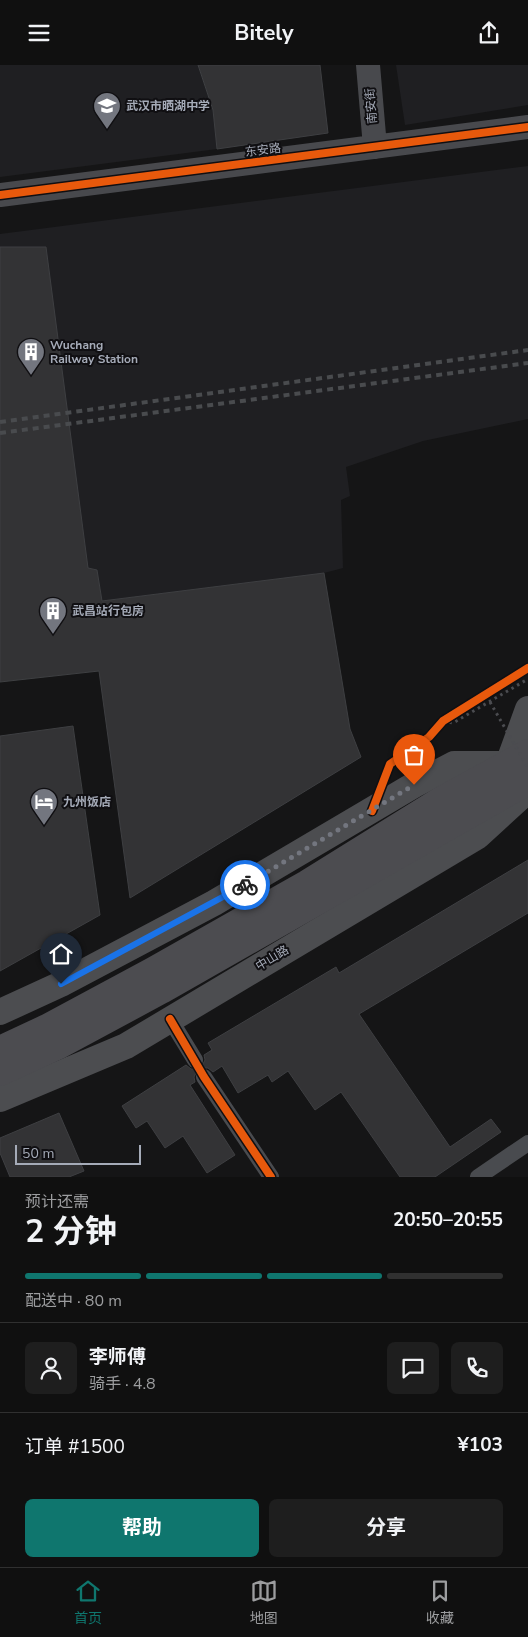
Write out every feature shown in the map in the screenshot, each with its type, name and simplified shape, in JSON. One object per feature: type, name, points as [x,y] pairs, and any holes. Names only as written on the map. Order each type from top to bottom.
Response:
[{"type":"highway","points":[[0,1050],[47,1028],[153,971],[307,884],[442,800],[523,766]]},
{"type":"highway","points":[[0,1072],[60,1045],[161,990],[523,766]]},
{"type":"main road","points":[[0,1012],[61,984],[214,903],[454,763],[523,766],[528,709]]},
{"type":"main road","name":"中山路","points":[[0,1099],[126,1046],[478,836],[528,790]]},
{"type":"street","name":"南安街","points":[[368,65],[375,147]]},
{"type":"street","name":"东安路","points":[[0,195],[528,127]]},
{"type":"street","points":[[170,1019],[195,1060]]},
{"type":"street","points":[[204,1077],[271,1177]]},
{"type":"street","points":[[478,1177],[528,1143]]},
{"type":"path","points":[[441,723],[453,723],[528,679]]},
{"type":"path","points":[[441,723],[503,684]]},
{"type":"path","points":[[490,702],[523,766]]},
{"type":"shaded area","name":"武汉市晒湖中学","points":[[0,65],[199,65],[213,110],[217,149],[0,177]]},
{"type":"shaded area","points":[[396,65],[528,65],[528,105],[405,125]]},
{"type":"shaded area","points":[[528,166],[528,419],[423,441],[346,467],[350,496],[341,500],[343,568],[324,573],[102,601],[97,570],[88,568],[0,580],[0,234]]},
{"type":"building","points":[[198,65],[320,65],[328,133],[217,149],[213,110]]},
{"type":"building","points":[[0,247],[46,247],[88,568],[97,570],[102,601],[324,573],[350,729],[361,757],[130,898],[99,671],[0,682]]},
{"type":"building","name":"九州饭店","points":[[73,726],[100,915],[0,971],[0,736]]},
{"type":"building","points":[[528,860],[528,913],[359,1014],[450,1147],[491,1119],[501,1132],[435,1177],[400,1177],[341,1092],[315,1110],[288,1071],[272,1082],[268,1075],[238,1093],[222,1066],[213,1072],[208,1068],[201,1068],[205,1060],[204,1055],[212,1050],[208,1043],[336,967],[339,973]]},
{"type":"building","points":[[186,1065],[191,1069],[198,1069],[194,1077],[195,1082],[190,1085],[235,1155],[207,1173],[183,1136],[165,1148],[147,1121],[136,1128],[122,1106]]},
{"type":"building","points":[[59,1113],[84,1171],[69,1177],[10,1177],[0,1153],[0,1138]]},
{"type":"railway","points":[[0,422],[528,350]]},
{"type":"railway","points":[[0,433],[528,363]]},
{"type":"cycle path","points":[[0,195],[528,127]]},
{"type":"cycle path","points":[[372,811],[390,764],[429,737],[443,721],[528,668]]},
{"type":"cycle path","points":[[170,1019],[204,1077],[271,1177]]},
{"type":"way so far","points":[[245,885],[414,785]]},
{"type":"place","name":"武汉市晒湖中学","points":[[107,130]]},
{"type":"place","name":"Wuchang Railway Station","points":[[31,376]]},
{"type":"place","name":"武昌站行包房","points":[[53,635]]},
{"type":"place","name":"九州饭店","points":[[44,826]]},
{"type":"route","points":[[61,984],[245,885]]}]
